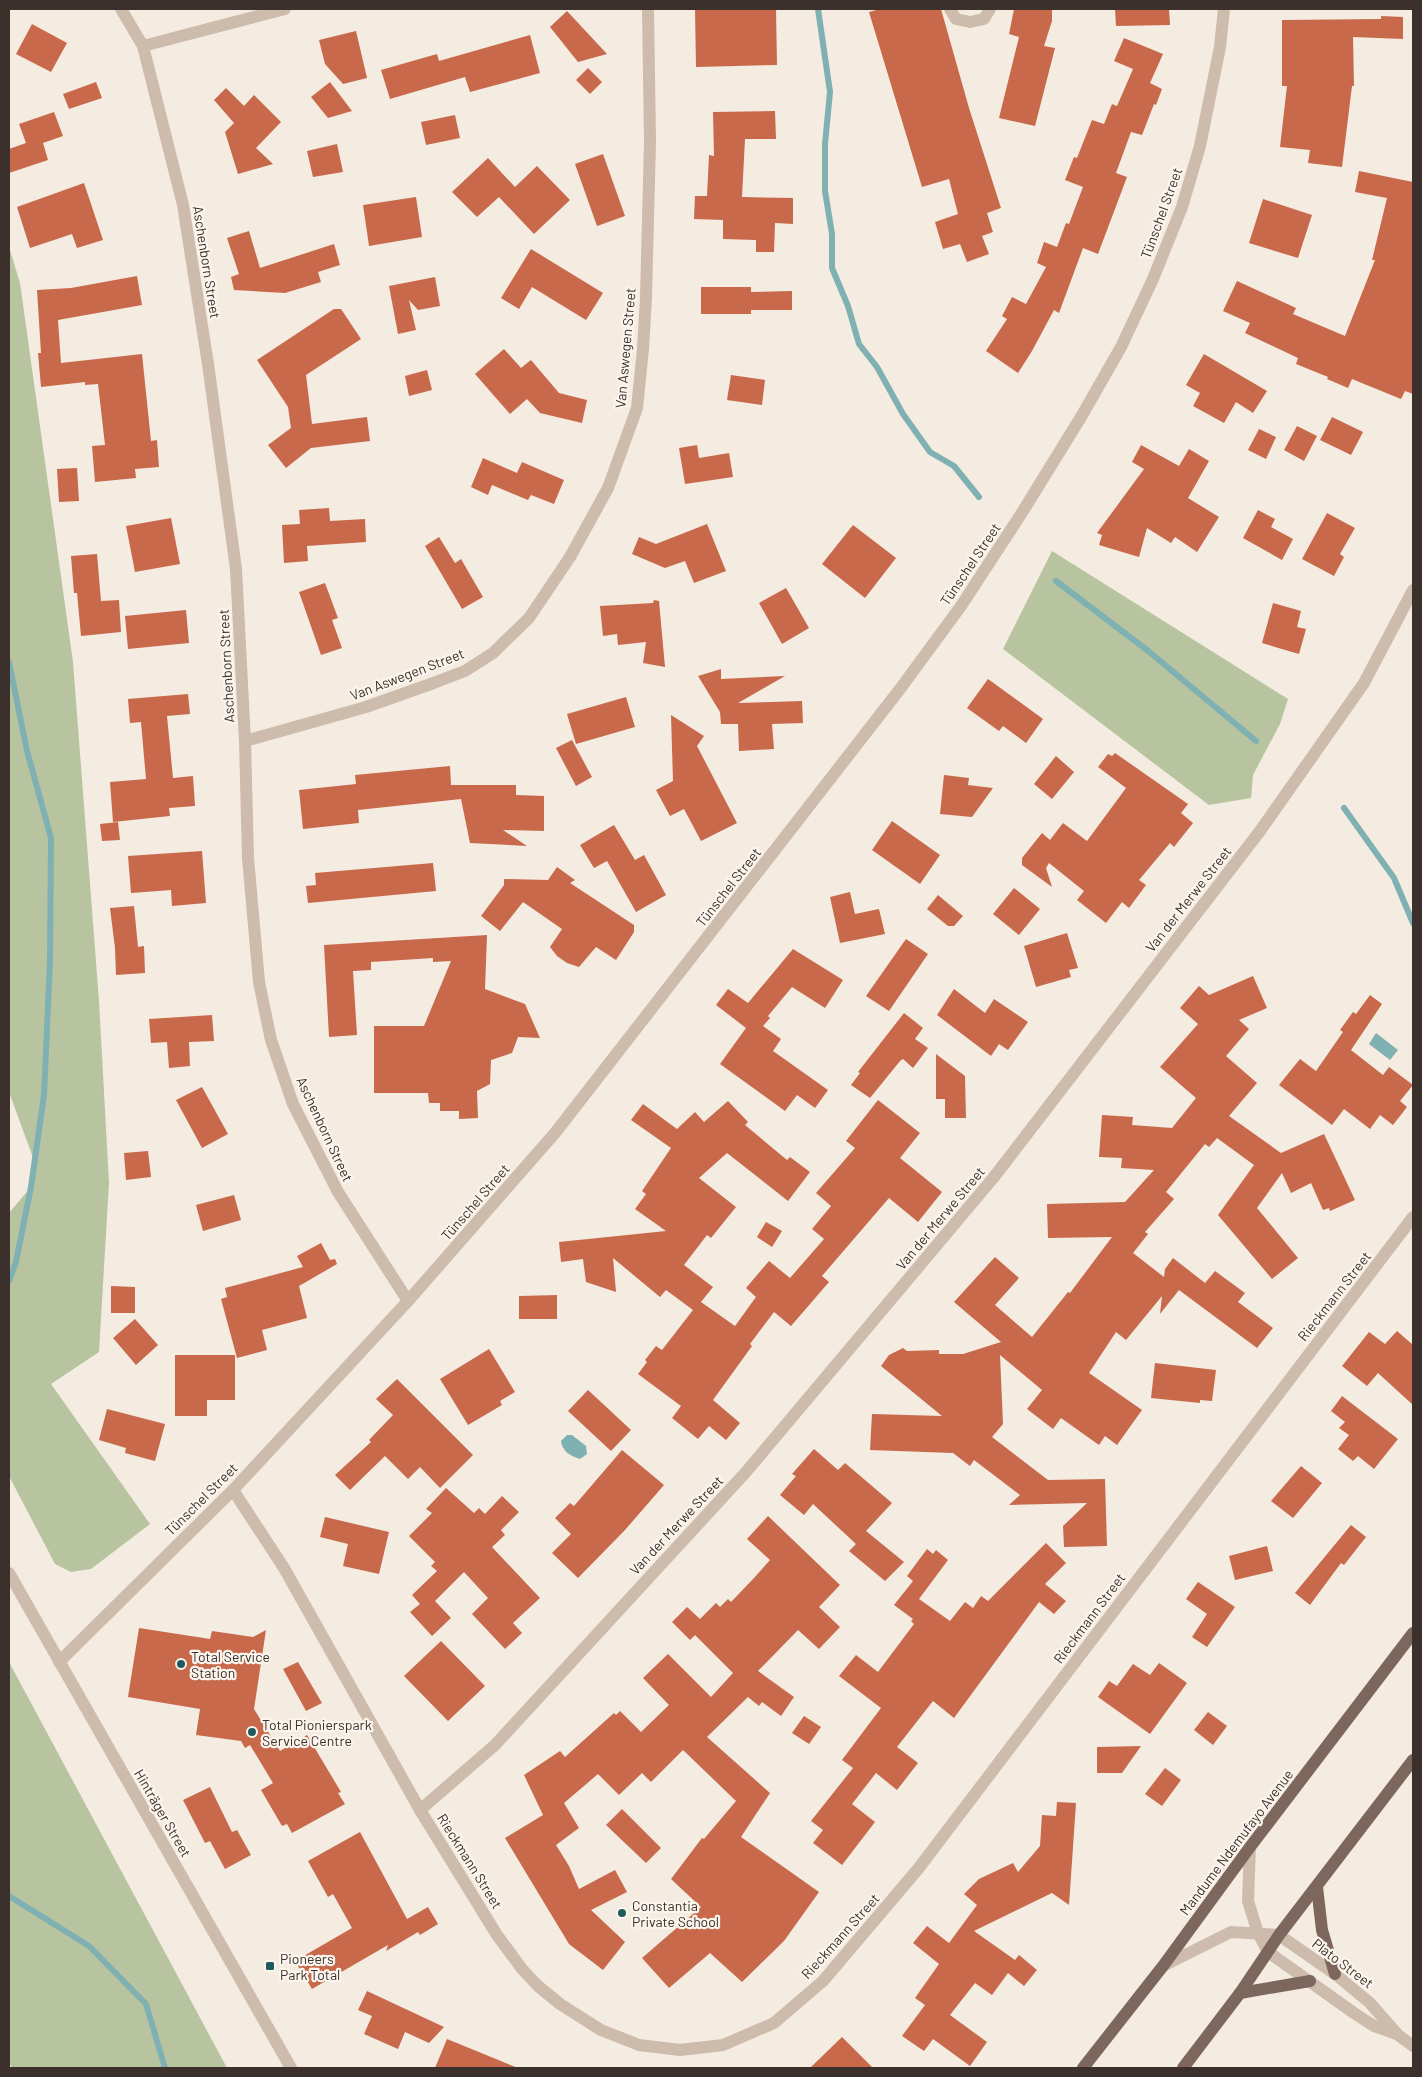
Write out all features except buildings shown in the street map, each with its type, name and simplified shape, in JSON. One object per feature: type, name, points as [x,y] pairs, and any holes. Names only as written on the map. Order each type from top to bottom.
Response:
[{"type":"main road","name":"Mandume Ndemufayo Avenue","points":[[1083,2068],[1413,1633]]},
{"type":"main road","points":[[1183,2068],[1240,1993],[1280,1935],[1413,1760]]},
{"type":"main road","points":[[1317,1887],[1322,1930],[1335,1974]]},
{"type":"main road","points":[[1240,1993],[1310,1980]]},
{"type":"street","name":"Aschenborn Street","points":[[121,9],[143,46],[183,205],[208,364],[236,569],[245,741],[248,858],[259,982],[271,1040],[293,1104],[338,1192],[408,1301]]},
{"type":"street","points":[[143,46],[285,9]]},
{"type":"street","name":"Van Aswegen Street","points":[[245,741],[366,707],[411,692],[465,671],[493,653],[529,618],[570,557],[608,488],[637,408],[643,350],[650,141],[648,9]]},
{"type":"street","points":[[950,9],[956,18],[970,22],[984,18],[990,9]]},
{"type":"street","name":"Tünschel Street","points":[[59,1662],[233,1490],[408,1301],[555,1133],[900,689],[960,606],[1082,417],[1121,347],[1153,279],[1182,206],[1200,146],[1220,47],[1224,9]]},
{"type":"street","name":"Van der Merwe Street","points":[[420,1810],[495,1744],[746,1472],[994,1177],[1260,831],[1364,683],[1413,590]]},
{"type":"street","name":"Rieckmann Street","points":[[233,1490],[284,1568],[420,1810],[497,1935],[522,1969],[538,1986],[560,2004],[601,2030],[640,2045],[680,2050],[723,2045],[774,2023],[823,1980],[918,1869],[1413,1218]]},
{"type":"street","name":"Hinträger Street","points":[[9,1573],[291,2068]]},
{"type":"street","name":"Plato Street","points":[[1250,1847],[1248,1901],[1258,1933],[1268,1952],[1374,2026],[1398,2035]]},
{"type":"street","points":[[1162,1966],[1226,1934],[1236,1931],[1280,1935]]},
{"type":"street","name":"Plato Street","points":[[1280,1935],[1335,1974],[1370,2003],[1398,2035],[1413,2046]]},
{"type":"green space","points":[[9,247],[20,283],[73,662],[99,1001],[109,1183],[99,1352],[51,1384],[150,1524],[91,1569],[71,1572],[55,1564],[9,1476],[9,1213],[31,1187],[35,1163],[9,1092]]},
{"type":"green space","points":[[1052,551],[1288,699],[1280,724],[1253,775],[1251,798],[1209,805],[1003,649]]},
{"type":"green space","points":[[9,1662],[227,2068],[12,2068],[9,2062]]},
{"type":"water","points":[[1376,1033],[1398,1050],[1390,1060],[1369,1044]]},
{"type":"water","points":[[567,1435],[572,1435],[586,1446],[587,1454],[580,1459],[567,1453],[561,1441]]},
{"type":"waterway","points":[[818,9],[830,92],[825,144],[825,191],[832,234],[832,268],[848,306],[859,344],[877,367],[903,414],[930,452],[954,466],[979,497]]},
{"type":"waterway","points":[[1056,581],[1147,650],[1256,741]]},
{"type":"waterway","points":[[9,662],[27,751],[51,838],[50,961],[44,1095],[31,1187],[16,1262],[9,1281]]},
{"type":"waterway","points":[[1344,808],[1394,878],[1413,923]]},
{"type":"waterway","points":[[9,1896],[89,1946],[146,2004],[165,2068]]},
{"type":"place","name":"Total Service Station","points":[[181,1664]]},
{"type":"place","name":"Total Pionierspark Service Centre","points":[[252,1732]]},
{"type":"place","name":"Constantia Private School","points":[[622,1913]]},
{"type":"place","name":"Pioneers Park Total","points":[[270,1966]]}]
